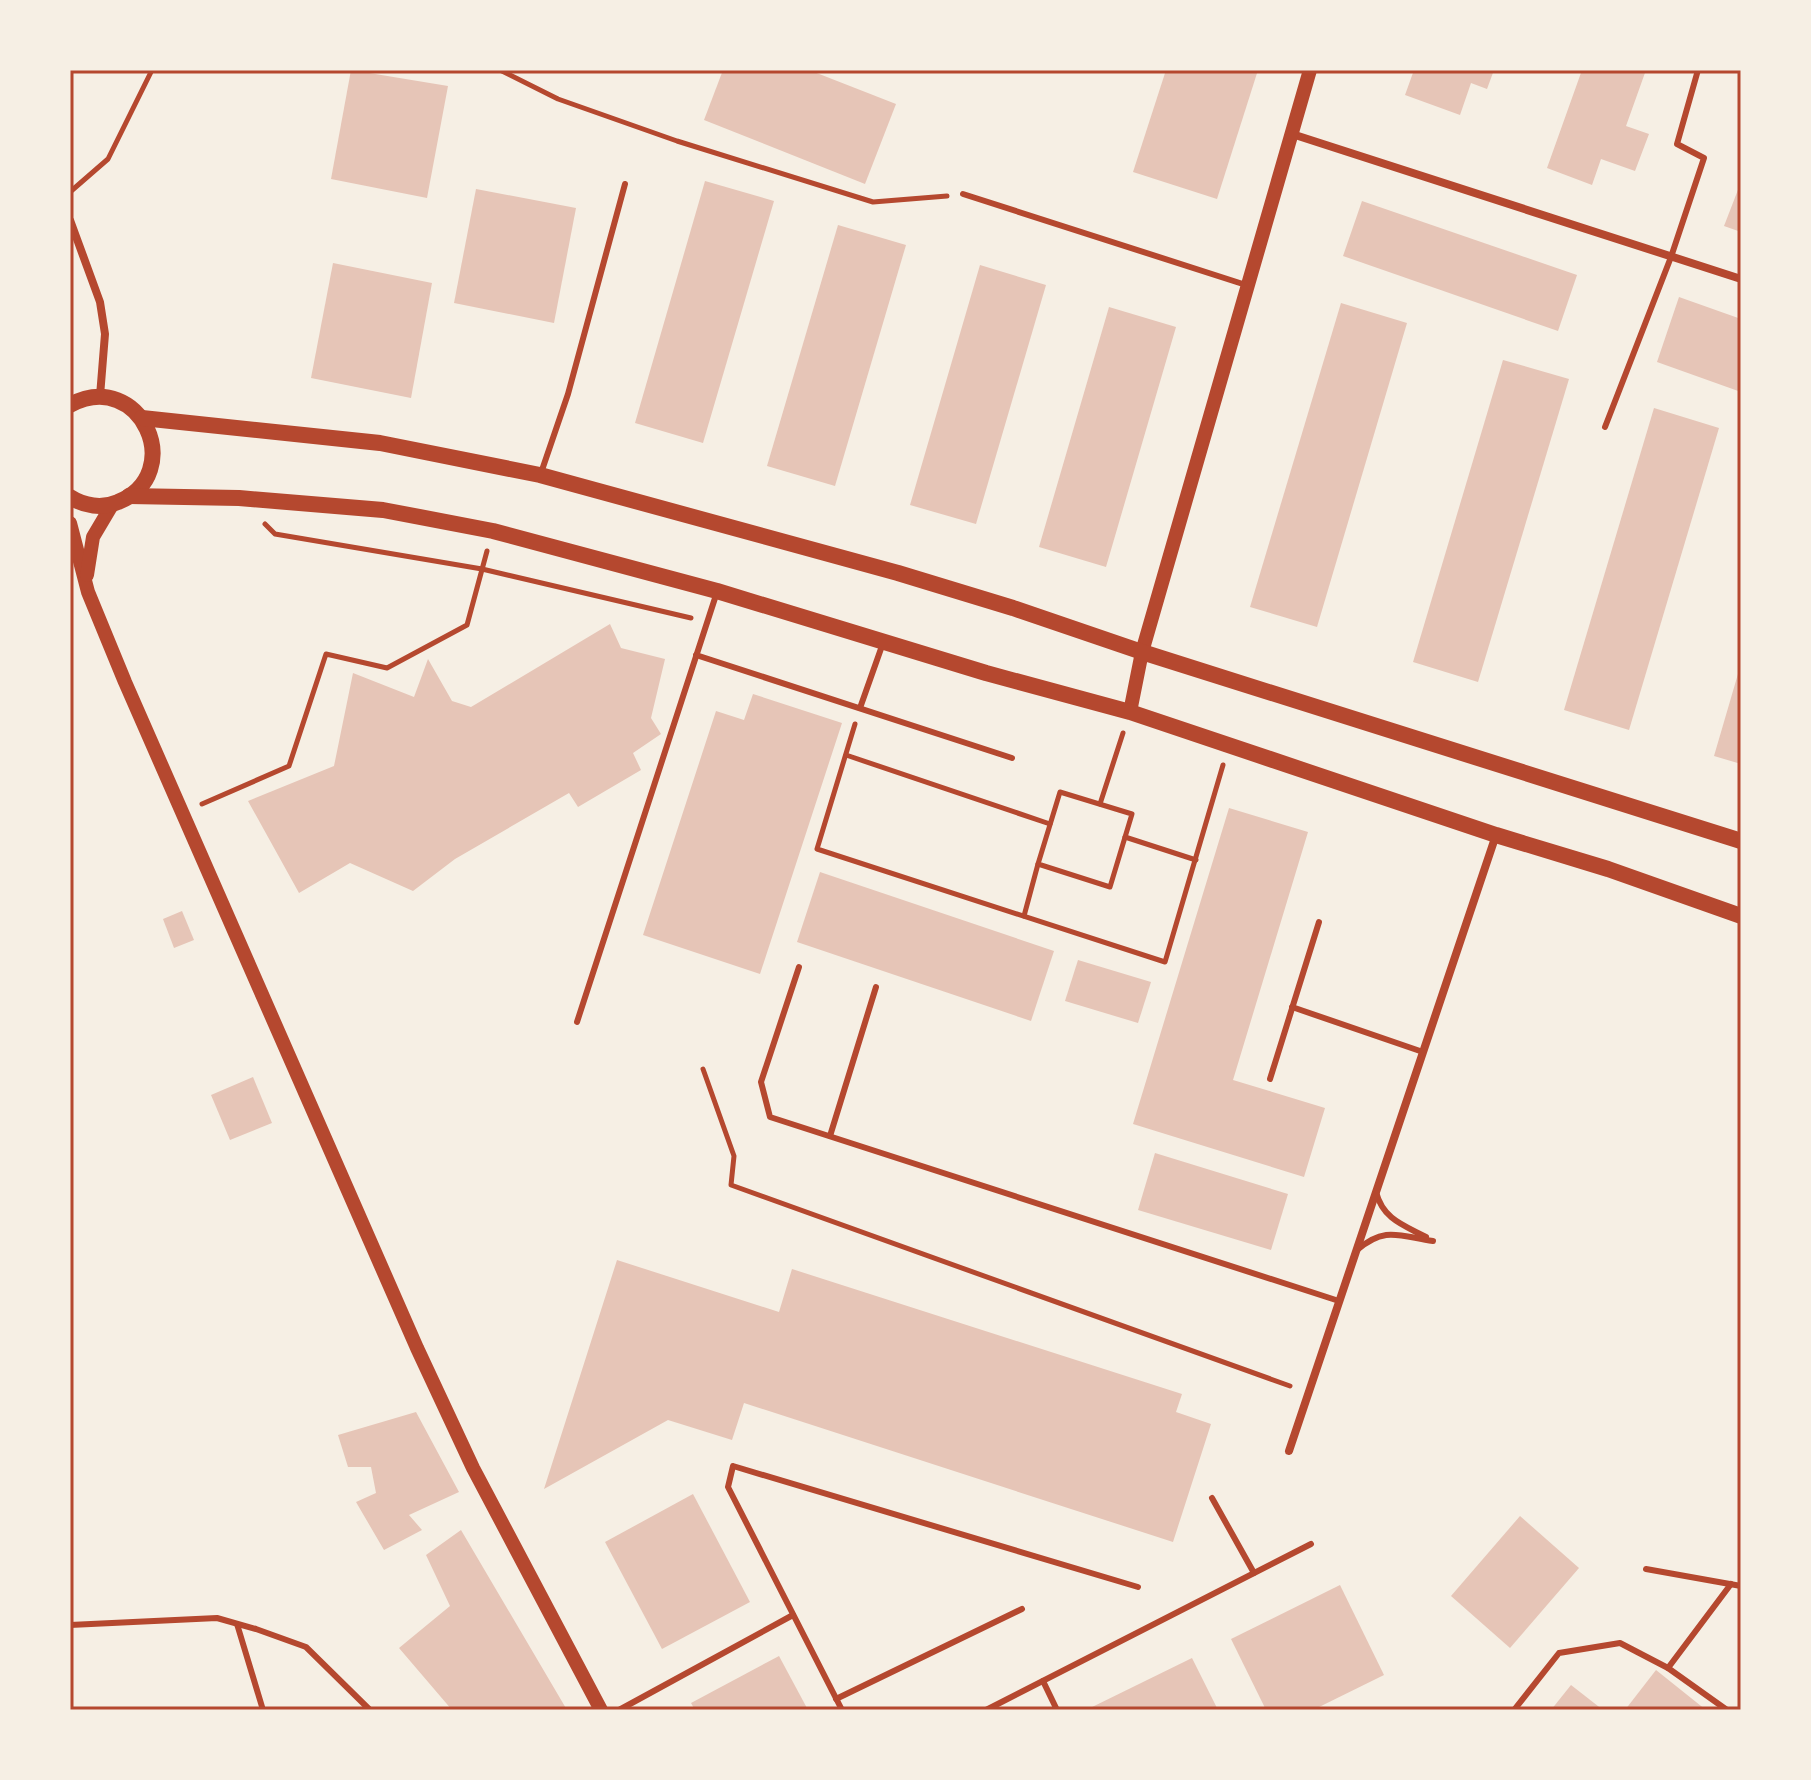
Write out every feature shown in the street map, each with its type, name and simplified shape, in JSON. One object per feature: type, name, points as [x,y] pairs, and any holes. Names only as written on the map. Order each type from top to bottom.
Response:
[{"type":"main road","points":[[70,405],[81,399],[100,396],[116,399],[142,418],[151,442],[150,469],[142,485],[129,496],[112,505],[94,506],[70,497]]},
{"type":"main road","points":[[142,418],[380,443],[540,475],[898,573],[1013,608],[1142,652],[1741,841]]},
{"type":"main road","points":[[129,496],[239,498],[383,510],[493,531],[717,591],[986,673],[1130,712],[1496,835],[1608,869],[1741,916]]},
{"type":"street","points":[[1130,712],[1142,652],[1310,70]]},
{"type":"street","points":[[1292,134],[1741,279]]},
{"type":"street","points":[[70,220],[100,302],[105,334],[100,396]]},
{"type":"street","points":[[88,592],[87,563],[93,537],[112,505]]},
{"type":"street","points":[[70,523],[88,592],[286,1054],[473,1468],[601,1710]]},
{"type":"street","points":[[1289,1451],[1496,835]]},
{"type":"lane","points":[[1605,427],[1671,257],[1704,158],[1677,144],[1698,70]]},
{"type":"lane","points":[[540,475],[568,394],[625,184]]},
{"type":"lane","points":[[963,194],[1248,286]]},
{"type":"lane","points":[[577,1022],[717,591]]},
{"type":"lane","points":[[860,708],[884,640]]},
{"type":"lane","points":[[696,655],[1012,758]]},
{"type":"lane","points":[[1270,1079],[1319,922]]},
{"type":"lane","points":[[799,967],[761,1082],[770,1117],[1339,1301]]},
{"type":"lane","points":[[830,1136],[876,987]]},
{"type":"lane","points":[[1292,1007],[1423,1052]]},
{"type":"lane","points":[[1357,1250],[1370,1238],[1381,1234],[1433,1241],[1389,1218],[1376,1192]]},
{"type":"lane","points":[[842,1710],[728,1487],[733,1466],[1138,1587]]},
{"type":"lane","points":[[1212,1498],[1254,1573]]},
{"type":"lane","points":[[986,1710],[1311,1544]]},
{"type":"lane","points":[[1646,1569],[1741,1586]]},
{"type":"lane","points":[[1668,1668],[1731,1584]]},
{"type":"lane","points":[[836,1699],[1022,1609]]},
{"type":"lane","points":[[619,1710],[793,1615]]},
{"type":"lane","points":[[70,1625],[217,1618],[306,1647],[370,1710]]},
{"type":"lane","points":[[237,1624],[263,1710]]},
{"type":"lane","points":[[1514,1710],[1559,1653],[1620,1643],[1668,1668],[1727,1710]]},
{"type":"lane","points":[[1043,1681],[1057,1710]]},
{"type":"path","points":[[70,192],[108,159],[152,70]]},
{"type":"path","points":[[500,70],[558,99],[677,141],[873,202],[963,194]]},
{"type":"path","points":[[239,498],[275,534],[482,569],[707,622]]},
{"type":"path","points":[[181,813],[289,766],[326,654],[387,668],[467,625],[493,531]]},
{"type":"path","points":[[860,708],[817,849],[1165,962],[1228,746]]},
{"type":"path","points":[[1100,804],[1130,712]]},
{"type":"path","points":[[846,755],[1050,824]]},
{"type":"path","points":[[1024,916],[1038,864],[1060,792],[1132,814],[1110,887],[1038,864]]},
{"type":"path","points":[[1125,837],[1196,860]]},
{"type":"path","points":[[703,1069],[734,1156],[731,1185],[1309,1393]]},
{"type":"building","points":[[351,70],[448,86],[427,198],[331,179]]},
{"type":"building","points":[[723,70],[809,70],[896,104],[865,184],[704,120]]},
{"type":"building","points":[[1166,70],[1258,70],[1217,199],[1133,172]]},
{"type":"building","points":[[1414,70],[1494,70],[1487,89],[1471,83],[1460,115],[1405,95]]},
{"type":"building","points":[[1582,70],[1646,70],[1626,126],[1649,134],[1635,171],[1601,159],[1592,185],[1547,168]]},
{"type":"building","points":[[705,181],[774,201],[703,443],[635,423]]},
{"type":"building","points":[[1741,182],[1741,232],[1724,226]]},
{"type":"building","points":[[476,189],[576,208],[554,323],[454,303]]},
{"type":"building","points":[[1362,201],[1577,275],[1558,331],[1343,256]]},
{"type":"building","points":[[838,225],[906,245],[835,486],[767,466]]},
{"type":"building","points":[[333,263],[432,283],[411,398],[311,378]]},
{"type":"building","points":[[980,265],[1046,285],[976,524],[910,505]]},
{"type":"building","points":[[1679,297],[1741,319],[1741,392],[1657,362]]},
{"type":"building","points":[[1341,303],[1407,323],[1317,627],[1250,607]]},
{"type":"building","points":[[1109,307],[1176,327],[1106,567],[1039,547]]},
{"type":"building","points":[[1503,360],[1569,379],[1478,682],[1413,662]]},
{"type":"building","points":[[1654,408],[1719,428],[1629,730],[1564,710]]},
{"type":"building","points":[[610,624],[621,648],[665,659],[651,718],[661,734],[633,753],[641,770],[578,807],[569,793],[455,859],[413,891],[350,863],[299,893],[248,801],[334,766],[353,673],[414,697],[428,659],[452,701],[471,707]]},
{"type":"building","points":[[1741,667],[1741,764],[1714,756]]},
{"type":"building","points":[[753,694],[842,723],[760,974],[643,935],[716,711],[744,720]]},
{"type":"building","points":[[1229,808],[1308,832],[1233,1080],[1325,1108],[1304,1177],[1133,1124]]},
{"type":"building","points":[[820,872],[1054,951],[1031,1021],[797,942]]},
{"type":"building","points":[[182,911],[194,940],[174,948],[163,919]]},
{"type":"building","points":[[1078,960],[1151,982],[1138,1023],[1065,1001]]},
{"type":"building","points":[[253,1077],[272,1123],[230,1140],[211,1095]]},
{"type":"building","points":[[1155,1153],[1288,1194],[1271,1250],[1138,1210]]},
{"type":"building","points":[[617,1260],[779,1312],[792,1269],[1182,1394],[1176,1412],[1211,1424],[1173,1542],[744,1403],[732,1440],[668,1420],[544,1489]]},
{"type":"building","points":[[416,1412],[459,1492],[409,1515],[422,1530],[384,1550],[356,1502],[376,1493],[371,1467],[348,1467],[338,1435]]},
{"type":"building","points":[[693,1494],[750,1602],[662,1649],[605,1542]]},
{"type":"building","points":[[1520,1516],[1579,1568],[1510,1648],[1451,1596]]},
{"type":"building","points":[[461,1530],[567,1710],[452,1710],[399,1648],[450,1606],[426,1555]]},
{"type":"building","points":[[1340,1585],[1384,1675],[1313,1710],[1266,1710],[1231,1639]]},
{"type":"building","points":[[779,1656],[808,1710],[695,1710],[691,1703]]},
{"type":"building","points":[[1192,1658],[1218,1710],[1086,1710]]},
{"type":"building","points":[[1656,1670],[1706,1710],[1625,1710]]},
{"type":"building","points":[[1571,1685],[1603,1710],[1551,1710]]}]
